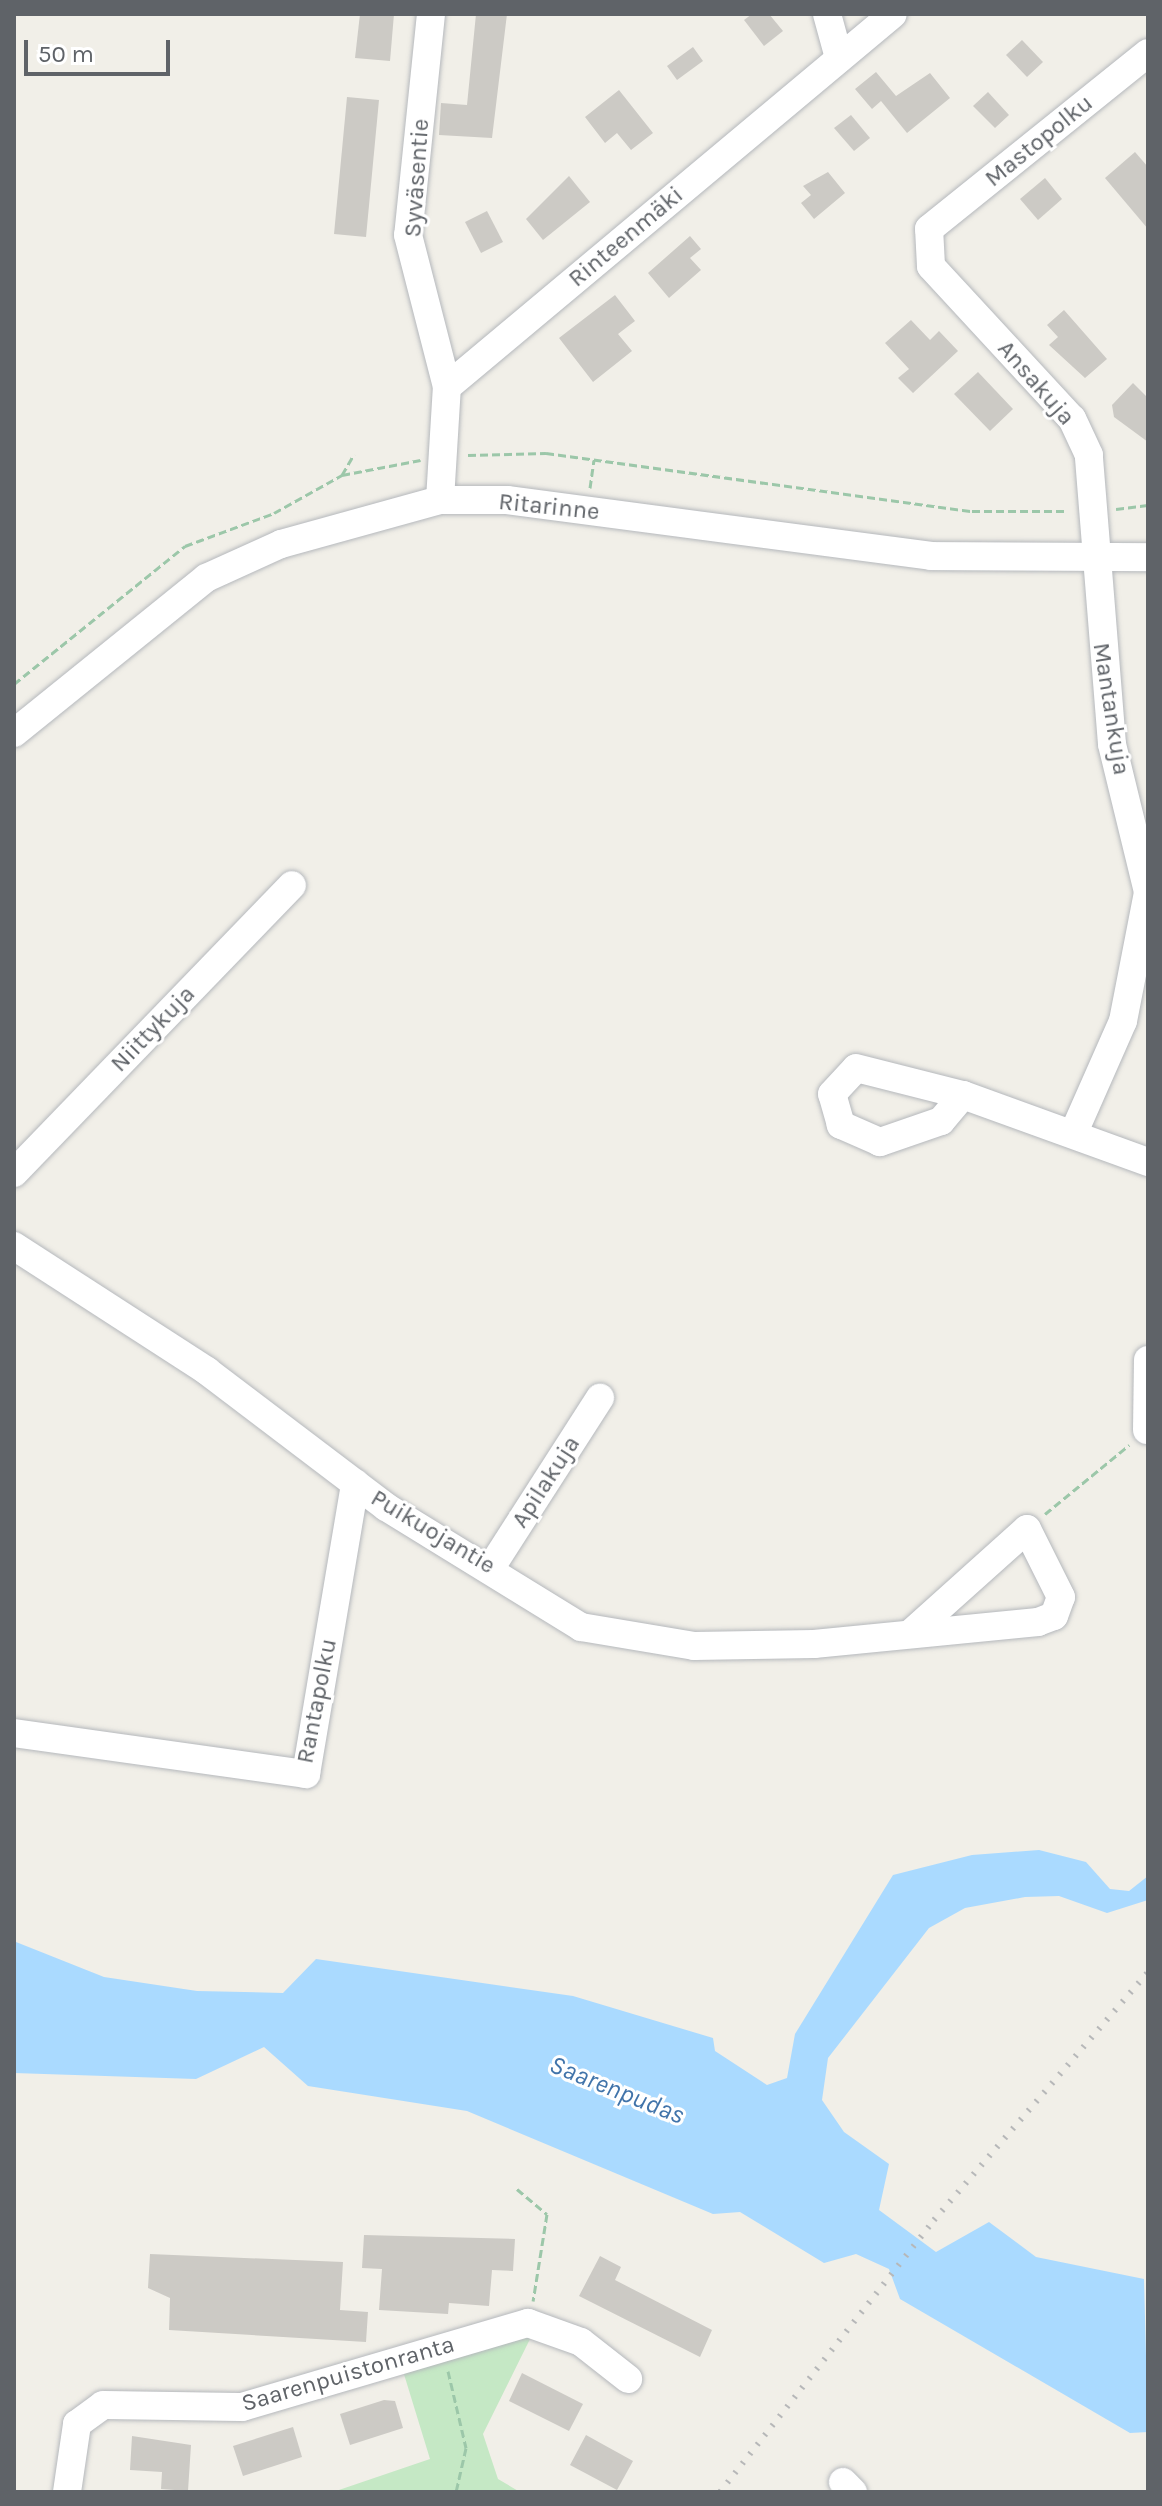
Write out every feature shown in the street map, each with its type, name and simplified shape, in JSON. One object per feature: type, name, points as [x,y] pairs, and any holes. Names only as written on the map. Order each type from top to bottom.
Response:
[{"type":"street","name":"Syväsentie","points":[[431,14],[408,235],[447,387]]},
{"type":"street","points":[[827,14],[839,58]]},
{"type":"street","name":"Rinteenmäki","points":[[447,387],[893,14]]},
{"type":"street","name":"Mastopolku","points":[[929,229],[1148,53]]},
{"type":"street","name":"Ansakuja","points":[[929,229],[931,266],[1072,419],[1089,455],[1097,558]]},
{"type":"street","points":[[440,500],[447,387]]},
{"type":"street","name":"Ritarinne","points":[[14,733],[206,578],[281,544],[440,500],[507,500],[931,556],[1148,557]]},
{"type":"street","name":"Mantankuja","points":[[1074,1132],[1123,1021],[1148,892],[1112,744],[1097,558]]},
{"type":"street","name":"Niittykuja","points":[[14,1173],[292,885]]},
{"type":"street","points":[[963,1095],[1074,1132],[1148,1162]]},
{"type":"street","name":"Puikuojantie","points":[[14,1246],[207,1371],[355,1483],[492,1566],[581,1627],[694,1646],[911,1633],[1054,1616],[1061,1597],[1027,1529]]},
{"type":"street","points":[[1147,1430],[1148,1360]]},
{"type":"street","name":"Apilakuja","points":[[492,1566],[600,1398]]},
{"type":"street","name":"Rantapolku","points":[[14,1733],[306,1774],[355,1483]]},
{"type":"street","points":[[911,1633],[1027,1529]]},
{"type":"street","points":[[528,2323],[581,2342],[628,2379]]},
{"type":"street","name":"Saarenpuistonranta","points":[[67,2492],[77,2424],[103,2405],[242,2407],[528,2323]]},
{"type":"path","points":[[443,455],[546,453],[972,511],[1093,511],[1148,505]]},
{"type":"path","points":[[342,475],[354,454]]},
{"type":"path","points":[[1027,1529],[1147,1430]]},
{"type":"path","points":[[517,2189],[547,2214],[528,2323]]},
{"type":"path","points":[[440,2348],[466,2448],[456,2492]]},
{"type":"green space","points":[[531,2337],[483,2434],[498,2479],[520,2492],[333,2492],[430,2459],[403,2371]]},
{"type":"water","name":"Saarenpudas","points":[[1039,1850],[1086,1862],[1110,1889],[1129,1891],[1148,1876],[1148,1900],[1107,1913],[1059,1896],[1025,1897],[965,1908],[929,1928],[828,2058],[822,2100],[844,2132],[889,2164],[879,2210],[936,2252],[989,2222],[1036,2257],[1144,2279],[1148,2432],[1130,2433],[900,2299],[889,2269],[856,2254],[824,2263],[740,2212],[713,2214],[467,2111],[308,2086],[264,2047],[196,2079],[14,2073],[16,1942],[104,1977],[197,1991],[283,1993],[316,1959],[573,1996],[713,2038],[715,2051],[767,2085],[787,2078],[795,2034],[893,1875],[972,1855]]},
{"type":"building","points":[[360,14],[394,14],[390,61],[355,58]]},
{"type":"building","points":[[476,14],[507,14],[492,138],[439,135],[441,103],[467,105]]},
{"type":"building","points":[[752,14],[769,14],[783,31],[764,46],[744,20]]},
{"type":"building","points":[[1022,40],[1043,62],[1027,77],[1006,55]]},
{"type":"building","points":[[693,47],[703,61],[677,80],[667,66]]},
{"type":"building","points":[[876,72],[896,96],[930,73],[950,98],[907,133],[881,101],[872,109],[855,89]]},
{"type":"building","points":[[619,90],[653,133],[631,150],[617,133],[605,143],[585,117]]},
{"type":"building","points":[[988,92],[1009,115],[995,128],[973,106]]},
{"type":"building","points":[[347,97],[379,100],[366,237],[334,234]]},
{"type":"building","points":[[851,115],[870,138],[854,151],[834,128]]},
{"type":"building","points":[[1135,152],[1148,167],[1148,229],[1105,178]]},
{"type":"building","points":[[828,172],[845,193],[814,219],[801,203],[811,195],[803,186]]},
{"type":"building","points":[[569,176],[590,202],[543,240],[526,219]]},
{"type":"building","points":[[1045,178],[1062,199],[1038,220],[1020,199]]},
{"type":"building","points":[[487,211],[503,242],[481,253],[465,222]]},
{"type":"building","points":[[690,236],[701,249],[690,258],[701,270],[669,298],[648,273]]},
{"type":"building","points":[[615,295],[635,321],[618,334],[632,351],[593,382],[559,338]]},
{"type":"building","points":[[1064,310],[1107,359],[1085,378],[1049,345],[1058,337],[1047,325]]},
{"type":"building","points":[[911,320],[930,340],[939,331],[958,351],[913,393],[898,378],[909,369],[885,343]]},
{"type":"building","points":[[978,372],[1013,409],[990,431],[954,394]]},
{"type":"building","points":[[1133,383],[1148,398],[1148,442],[1114,417],[1112,405]]},
{"type":"building","points":[[364,2235],[515,2239],[513,2271],[492,2270],[489,2306],[449,2303],[448,2314],[379,2310],[382,2269],[362,2268]]},
{"type":"building","points":[[150,2254],[343,2262],[340,2310],[368,2312],[366,2342],[169,2330],[170,2298],[148,2288]]},
{"type":"building","points":[[600,2256],[621,2267],[615,2280],[712,2330],[700,2357],[579,2296]]},
{"type":"building","points":[[522,2373],[583,2404],[569,2431],[509,2401]]},
{"type":"building","points":[[384,2400],[395,2401],[403,2428],[350,2445],[340,2414]]},
{"type":"building","points":[[293,2427],[302,2457],[243,2476],[233,2446]]},
{"type":"building","points":[[586,2435],[633,2461],[617,2490],[570,2465]]},
{"type":"building","points":[[132,2436],[191,2445],[188,2491],[161,2489],[162,2472],[130,2470]]},
{"type":"railway","points":[[720,2492],[934,2220],[1148,1972]]}]
